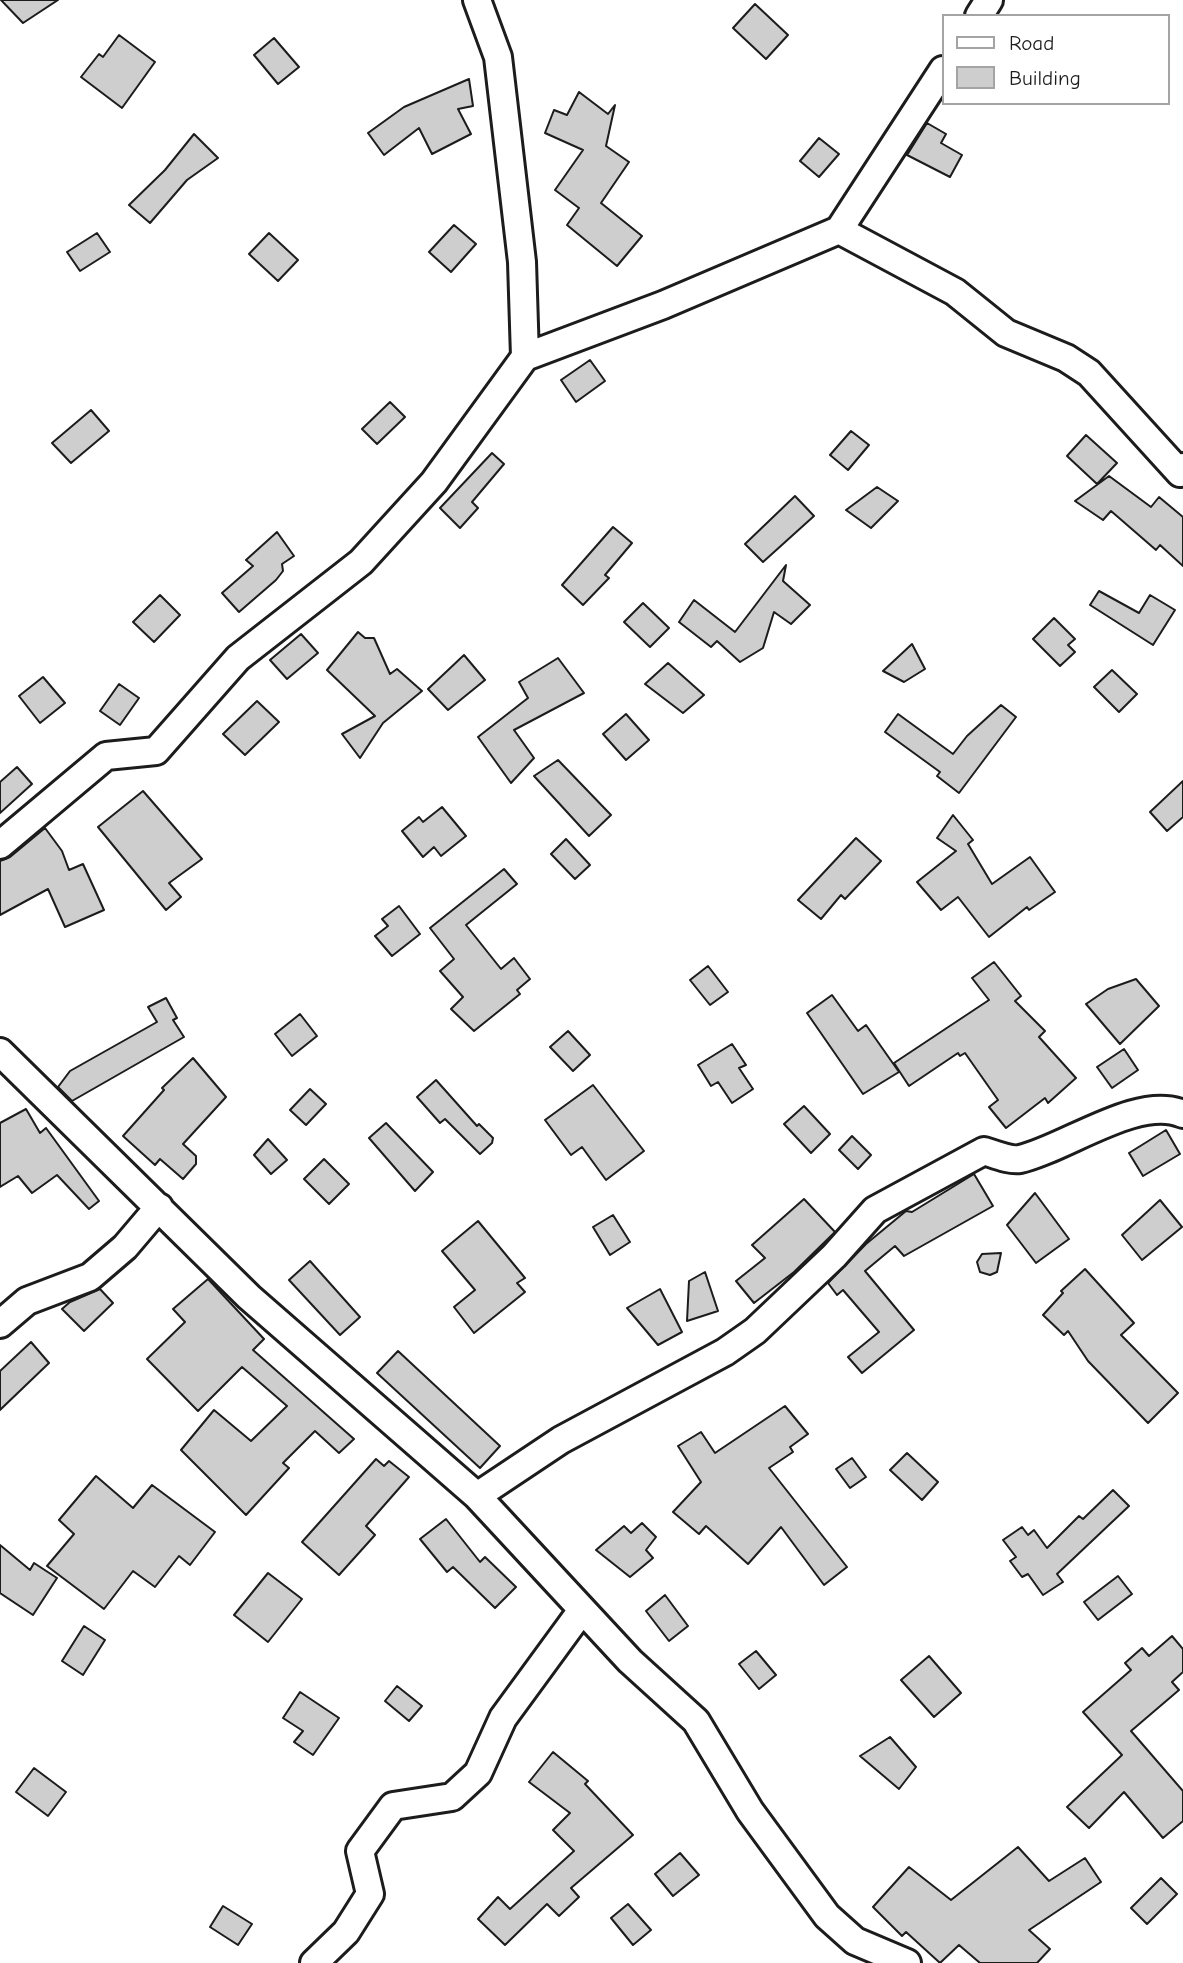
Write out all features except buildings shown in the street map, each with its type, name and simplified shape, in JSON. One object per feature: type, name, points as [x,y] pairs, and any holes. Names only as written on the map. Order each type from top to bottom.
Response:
[{"type":"street","points":[[477,0],[498,57],[522,262],[525,357]]},
{"type":"street","points":[[0,845],[106,756],[156,751],[238,658],[361,562],[434,482],[525,357],[663,305],[839,230],[942,72]]},
{"type":"street","points":[[839,230],[956,292],[1006,333],[1066,358],[1089,373],[1182,472]]},
{"type":"street","points":[[0,1052],[249,1297],[477,1496],[630,1661],[696,1721],[750,1811],[827,1916],[855,1941],[906,1963]]},
{"type":"street","points":[[477,1496],[561,1440],[725,1352],[755,1331],[834,1256],[875,1210],[984,1151],[1018,1160],[1139,1113],[1172,1109],[1183,1114]]},
{"type":"street","points":[[0,1324],[27,1301],[90,1277],[125,1247],[159,1207]]},
{"type":"street","points":[[314,1963],[346,1932],[370,1894],[360,1851],[393,1806],[452,1797],[478,1773],[503,1718],[582,1609]]}]
